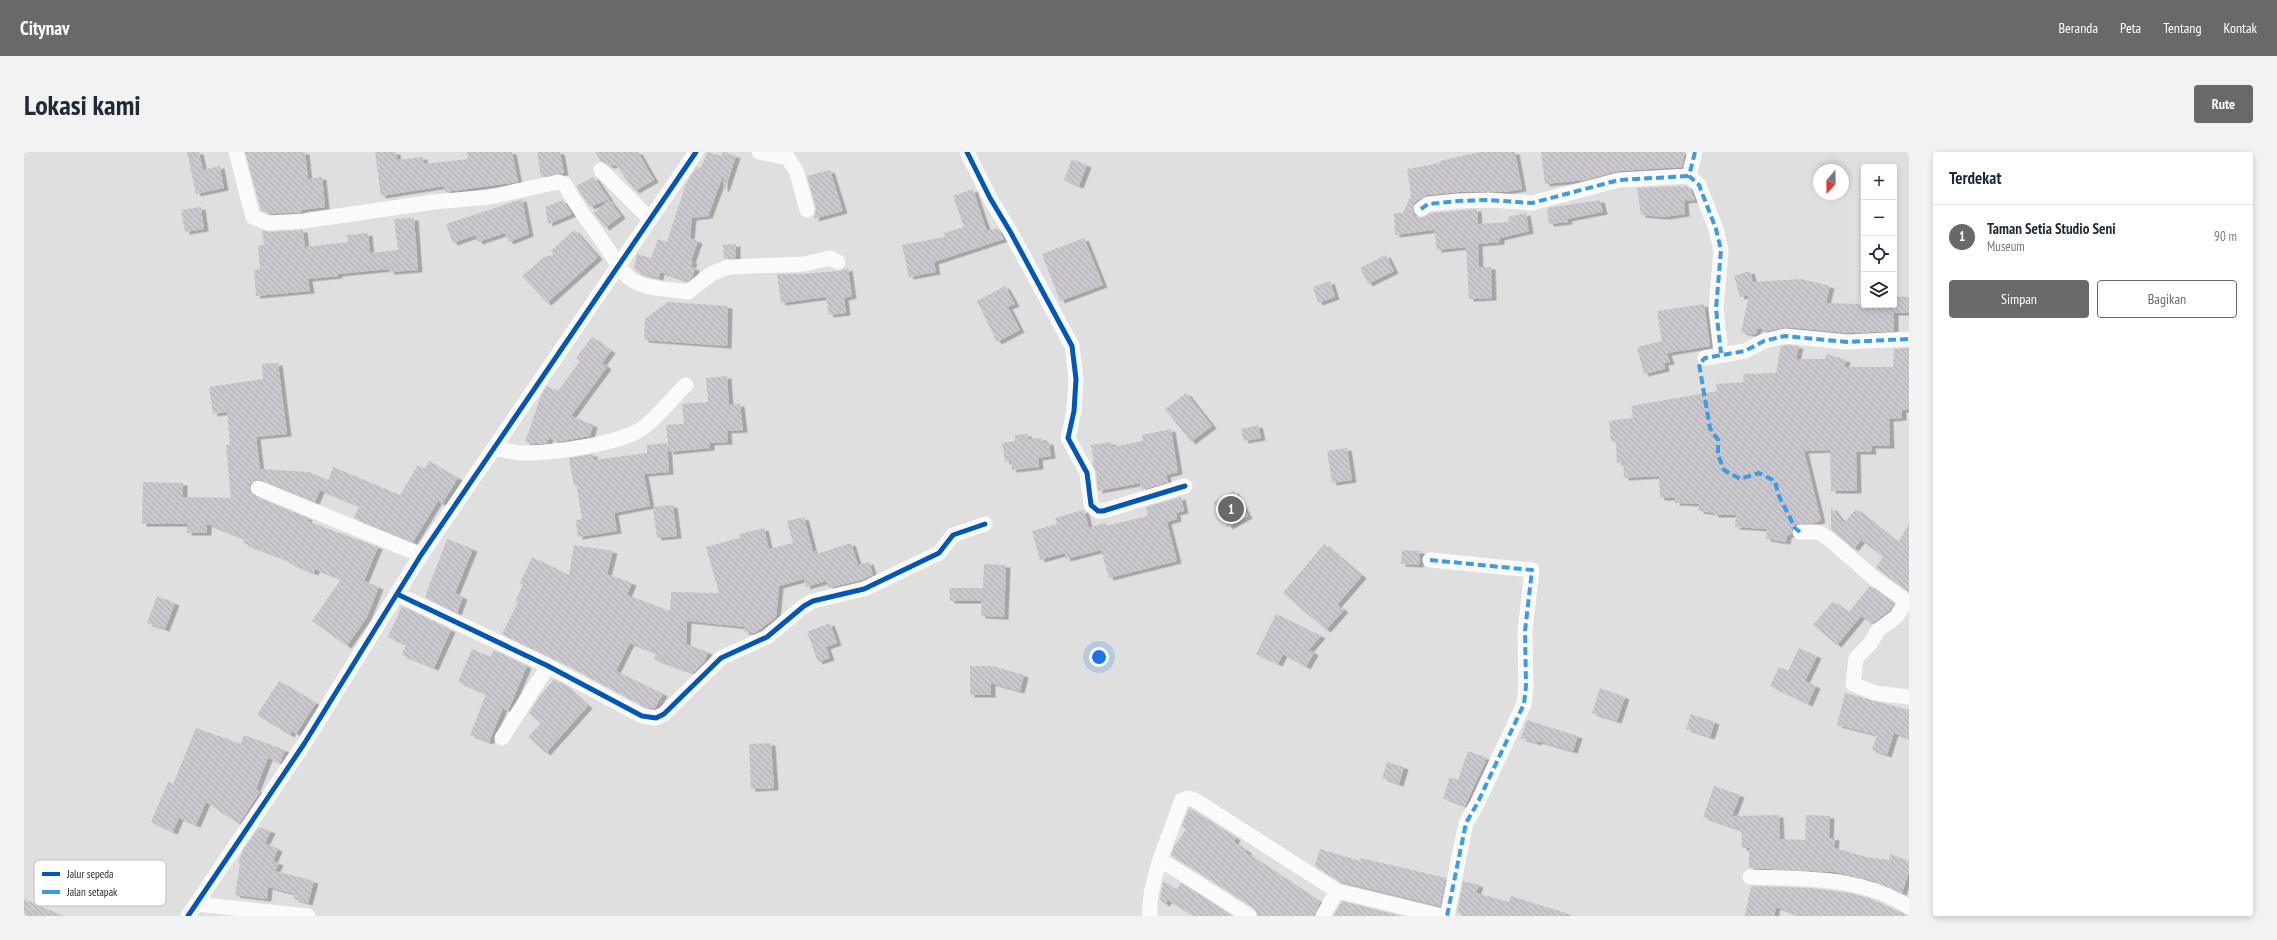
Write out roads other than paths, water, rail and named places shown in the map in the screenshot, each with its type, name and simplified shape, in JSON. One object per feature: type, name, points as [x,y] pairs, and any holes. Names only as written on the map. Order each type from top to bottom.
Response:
[{"type":"street","points":[[236,152],[253,217],[268,223],[304,221],[427,203],[490,197],[550,183],[563,183],[577,208],[607,248],[617,266],[634,282],[688,292],[711,274],[728,267],[804,264],[830,258],[838,262]]},
{"type":"street","points":[[192,910],[304,744],[421,554],[649,218],[696,152]]},
{"type":"street","points":[[759,152],[788,158],[797,173],[807,210]]},
{"type":"street","points":[[967,152],[990,198],[1011,233],[1072,346],[1076,379],[1074,411],[1068,438],[1087,473],[1091,505],[1098,511],[1103,511],[1185,486]]},
{"type":"street","points":[[1689,176],[1695,152]]},
{"type":"street","points":[[602,170],[649,218]]},
{"type":"street","points":[[1421,209],[1428,204],[1458,201],[1532,203],[1619,180],[1689,176],[1699,185],[1716,230],[1721,250],[1716,309],[1721,354]]},
{"type":"street","points":[[1705,358],[1745,351],[1764,341],[1785,336],[1846,342],[1909,339]]},
{"type":"street","points":[[494,448],[523,453],[539,452],[593,444],[633,434],[651,421],[686,385]]},
{"type":"street","points":[[258,488],[421,554]]},
{"type":"street","points":[[397,594],[548,666],[642,716],[656,718],[664,714],[721,658],[767,637],[804,606],[813,601],[864,589],[939,553],[953,535],[985,524]]},
{"type":"street","points":[[1800,532],[1818,532],[1829,538],[1874,578],[1902,598],[1903,606],[1896,617],[1878,630],[1870,644],[1856,658],[1852,684],[1875,693],[1909,697]]},
{"type":"street","points":[[1430,560],[1532,570],[1525,631],[1526,686],[1524,704],[1477,804],[1466,823],[1447,916]]},
{"type":"street","points":[[502,738],[548,666]]},
{"type":"street","points":[[1150,916],[1150,897],[1161,860],[1182,800],[1191,798],[1337,891],[1441,916]]},
{"type":"street","points":[[1161,860],[1249,916]]},
{"type":"street","points":[[1750,877],[1835,880],[1880,891],[1909,907]]},
{"type":"street","points":[[1323,916],[1337,891]]},
{"type":"street","points":[[192,910],[308,916]]},
{"type":"place","name":"Taman Setia Studio Seni","points":[[1231,509]]}]
